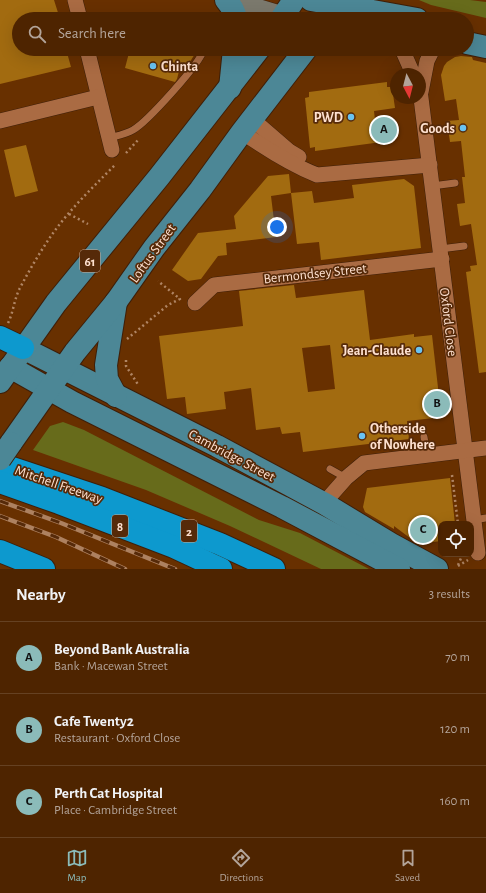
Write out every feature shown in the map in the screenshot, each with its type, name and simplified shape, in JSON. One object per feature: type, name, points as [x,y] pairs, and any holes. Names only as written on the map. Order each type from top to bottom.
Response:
[{"type":"highway","points":[[0,337],[24,348]]},
{"type":"highway","points":[[0,450],[102,498]]},
{"type":"highway","name":"Mitchell Freeway","points":[[0,464],[102,498],[220,544],[274,569]]},
{"type":"highway","name":"8","points":[[0,482],[174,547],[221,569]]},
{"type":"highway","points":[[0,551],[44,569]]},
{"type":"main road","points":[[226,0],[234,12]]},
{"type":"main road","points":[[311,0],[337,8],[366,12]]},
{"type":"main road","points":[[474,29],[486,32]]},
{"type":"main road","points":[[474,44],[486,47]]},
{"type":"main road","points":[[230,88],[233,56]]},
{"type":"main road","name":"61","points":[[5,374],[56,303],[159,177],[255,56]]},
{"type":"main road","name":"Loftus Street","points":[[0,459],[48,388],[116,302],[154,248],[200,190],[247,125],[301,56]]},
{"type":"main road","points":[[116,302],[106,365],[107,380],[116,396]]},
{"type":"main road","name":"Cambridge Street","points":[[24,348],[217,446],[325,504],[391,544],[448,567]]},
{"type":"main road","name":"Cambridge Street","points":[[5,374],[48,388],[72,402],[282,507],[399,569]]},
{"type":"street","points":[[75,0],[78,12]]},
{"type":"street","points":[[89,56],[98,97],[116,150]]},
{"type":"street","points":[[405,56],[410,68]]},
{"type":"street","name":"Oxford Close","points":[[425,68],[430,56]]},
{"type":"street","points":[[0,121],[98,97]]},
{"type":"street","name":"Oxford Close","points":[[422,104],[465,451],[480,519],[478,553]]},
{"type":"street","points":[[247,125],[263,147],[317,175],[430,164]]},
{"type":"street","name":"Bermondsey Street","points":[[195,303],[214,285],[441,254]]},
{"type":"street","points":[[325,504],[346,478],[364,463],[486,448]]},
{"type":"lane","points":[[116,150],[133,130],[154,112],[201,56]]},
{"type":"lane","points":[[432,186],[455,184]]},
{"type":"lane","points":[[441,254],[464,246]]},
{"type":"lane","points":[[424,437],[427,456]]},
{"type":"lane","points":[[330,469],[346,478]]},
{"type":"path","points":[[14,304],[20,287],[51,236],[116,150],[130,149],[144,134]]},
{"type":"path","points":[[128,143],[130,149]]},
{"type":"path","points":[[68,214],[88,224]]},
{"type":"path","points":[[123,343],[168,305],[180,299],[158,281]]},
{"type":"path","points":[[125,358],[126,366],[143,391]]},
{"type":"path","points":[[452,475],[458,521]]},
{"type":"path","points":[[448,567],[461,557]]},
{"type":"shaded area","points":[[419,0],[470,0],[486,2],[486,18],[474,15],[474,12],[461,12],[431,5]]},
{"type":"shaded area","points":[[63,422],[84,430],[259,520],[300,533],[369,569],[321,569],[230,526],[146,490],[33,450],[50,426]]},
{"type":"building","points":[[0,0],[54,0],[58,12],[12,12],[12,56],[68,56],[71,67],[0,84]]},
{"type":"building","name":"Chinta","points":[[128,56],[194,56],[188,65],[181,63],[175,82],[125,68]]},
{"type":"building","points":[[455,57],[472,57],[473,60],[486,63],[486,372],[479,373],[466,272],[471,271],[470,266],[477,265],[471,224],[460,226],[457,204],[465,203],[462,177],[465,177],[461,141],[450,142],[447,121],[459,120],[456,99],[445,101],[441,75],[447,62]]},
{"type":"building","name":"PWD","points":[[387,82],[387,87],[390,87],[390,104],[394,104],[395,108],[374,111],[376,129],[397,126],[398,137],[388,138],[389,141],[315,151],[315,147],[310,148],[305,98],[309,97],[309,92]]},
{"type":"building","points":[[26,145],[38,191],[15,197],[4,150]]},
{"type":"building","points":[[289,174],[291,193],[271,196],[276,237],[226,243],[227,255],[218,256],[201,279],[188,281],[172,270],[198,233],[236,229],[234,216],[268,176]]},
{"type":"building","points":[[404,179],[414,186],[421,248],[321,260],[319,242],[297,244],[291,193],[312,191],[314,203],[354,198],[352,185]]},
{"type":"building","points":[[294,285],[296,298],[364,290],[370,340],[414,334],[414,337],[432,335],[441,414],[434,418],[407,421],[409,439],[303,452],[300,432],[282,434],[280,427],[256,430],[251,388],[224,392],[226,409],[187,414],[185,397],[167,399],[159,336],[243,326],[239,291]],"holes":[[[330,345],[335,389],[308,392],[302,348]]]},
{"type":"building","points":[[450,478],[455,521],[438,521],[438,541],[418,544],[394,526],[394,529],[365,512],[363,507],[367,488]]},
{"type":"railway","points":[[0,501],[61,523],[175,569]]},
{"type":"railway","points":[[0,516],[56,537],[125,569]]},
{"type":"place","name":"Chinta","points":[[153,66]]},
{"type":"place","name":"PWD","points":[[351,117]]},
{"type":"place","name":"Goods","points":[[463,128]]},
{"type":"place","name":"Beyond Bank Australia","points":[[384,130]]},
{"type":"place","name":"Jean-Claude","points":[[419,350]]},
{"type":"place","name":"Cafe Twenty2","points":[[437,404]]},
{"type":"place","name":"Otherside of Nowhere","points":[[362,436]]},
{"type":"place","name":"Perth Cat Hospital","points":[[423,530]]}]
